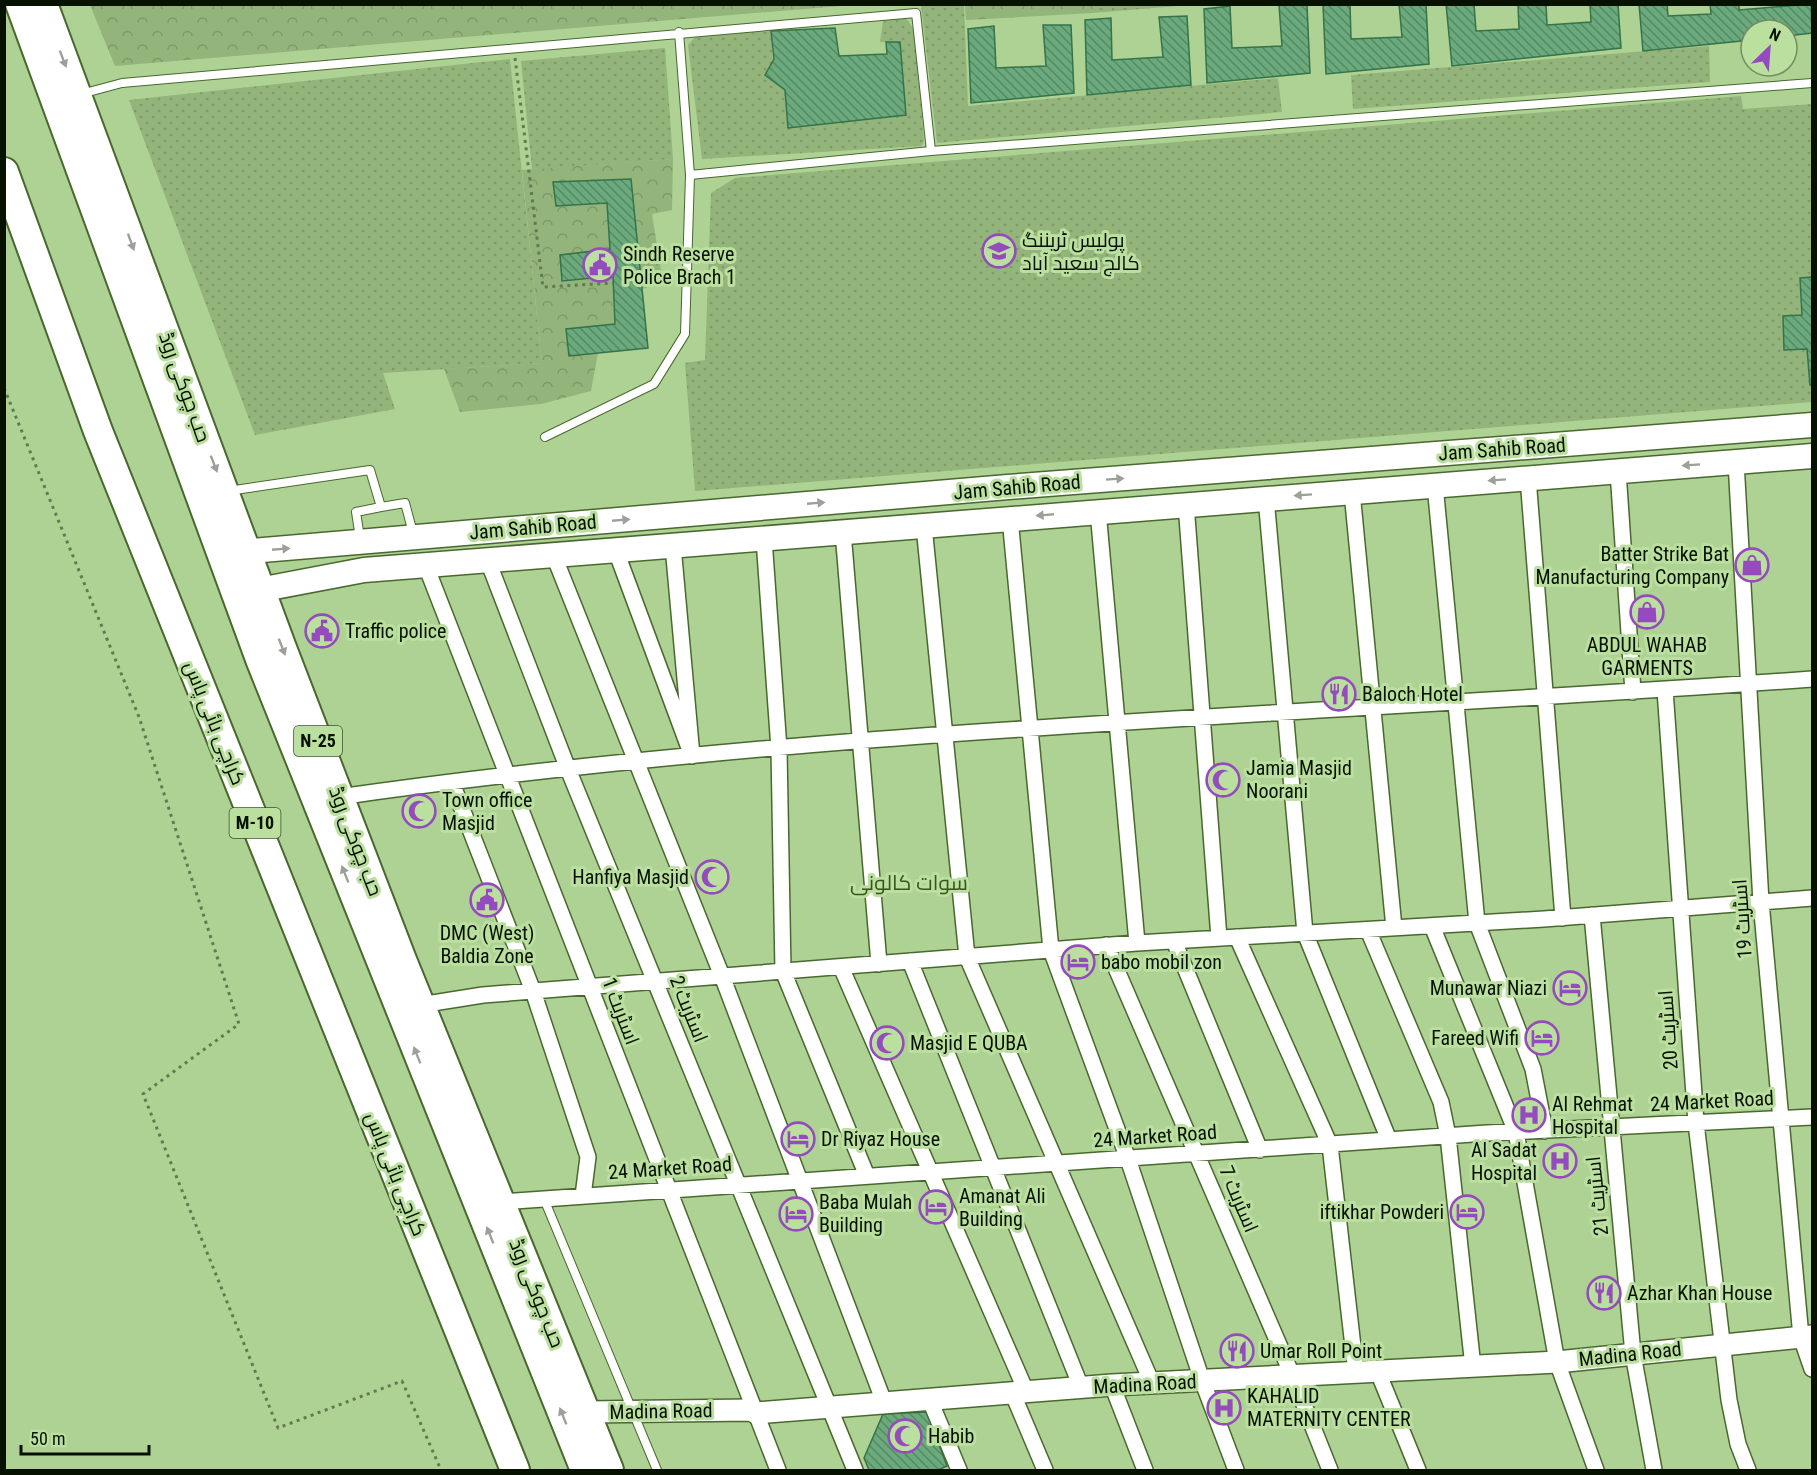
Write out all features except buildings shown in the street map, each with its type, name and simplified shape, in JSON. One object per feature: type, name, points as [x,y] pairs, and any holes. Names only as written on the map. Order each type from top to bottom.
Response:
[{"type":"highway","name":"حب چوکی روڈ","points":[[20,4],[249,592],[382,969],[585,1470]]},
{"type":"highway","name":"حب چوکی روڈ","points":[[43,4],[224,492],[234,553]]},
{"type":"highway","name":"کراچی بائی پاس","points":[[4,172],[99,431],[515,1470]]},
{"type":"highway","name":"حب چوکی روڈ","points":[[249,592],[339,796],[420,1005],[609,1470]]},
{"type":"main road","name":"Jam Sahib Road","points":[[234,553],[1008,487],[1812,425]]},
{"type":"main road","name":"Jam Sahib Road","points":[[249,592],[364,570],[1812,456]]},
{"type":"street","name":"اسٹریٹ 19","points":[[1736,462],[1761,902],[1781,1119],[1812,1369]]},
{"type":"street","points":[[1618,471],[1633,692]]},
{"type":"street","points":[[1528,478],[1563,918]]},
{"type":"street","points":[[1435,485],[1477,923],[1533,1069],[1545,1131]]},
{"type":"street","points":[[1352,492],[1394,928]]},
{"type":"street","points":[[1266,498],[1305,933],[1389,1140]]},
{"type":"street","points":[[1186,504],[1219,939]]},
{"type":"street","points":[[1098,511],[1137,943]]},
{"type":"street","points":[[1010,518],[1050,950],[1128,1159],[1202,1380],[1236,1470]]},
{"type":"street","points":[[924,526],[967,957],[1152,1383]]},
{"type":"street","points":[[843,532],[879,963]]},
{"type":"street","points":[[764,538],[779,749],[783,971],[867,1176]]},
{"type":"street","points":[[361,542],[364,570]]},
{"type":"street","points":[[673,546],[692,756]]},
{"type":"street","points":[[615,550],[692,756]]},
{"type":"street","points":[[554,556],[722,976],[884,1402]]},
{"type":"street","name":"اسٹریٹ 2","points":[[488,561],[568,769],[855,1470]]},
{"type":"street","name":"اسٹریٹ 1","points":[[426,566],[778,1470]]},
{"type":"street","points":[[339,796],[636,761],[861,742],[1117,722],[1546,699],[1812,680]]},
{"type":"street","name":"اسٹریٹ 20","points":[[1665,690],[1696,1123],[1728,1400],[1738,1444],[1748,1470]]},
{"type":"street","points":[[452,783],[533,991],[588,1157],[583,1196]]},
{"type":"street","points":[[420,1005],[483,995],[1106,945],[1563,918],[1812,898]]},
{"type":"street","name":"اسٹریٹ 21","points":[[1592,915],[1634,1354],[1654,1470]]},
{"type":"street","points":[[1432,926],[1516,1132],[1557,1362],[1591,1469]]},
{"type":"street","points":[[1368,930],[1441,1102],[1448,1136],[1473,1366]]},
{"type":"street","points":[[1237,937],[1330,1145],[1356,1373]]},
{"type":"street","points":[[1174,941],[1260,1150]]},
{"type":"street","name":"اسٹریٹ 7","points":[[1106,945],[1293,1377],[1330,1470]]},
{"type":"street","points":[[910,961],[1081,1387]]},
{"type":"street","points":[[841,967],[931,1172],[1019,1392],[1045,1470]]},
{"type":"street","name":"24 Market Road","points":[[500,1202],[1448,1136],[1812,1117]]},
{"type":"street","name":"Madina Road","points":[[585,1412],[752,1410],[756,1413],[1112,1385],[1557,1362],[1807,1337]]},
{"type":"street","points":[[1378,1372],[1418,1470]]},
{"type":"street","points":[[1112,1385],[1145,1470]]},
{"type":"street","points":[[929,1398],[959,1470]]},
{"type":"lane","points":[[77,95],[122,83],[916,13],[931,152]]},
{"type":"lane","points":[[545,437],[654,384],[684,334],[690,175],[680,32]]},
{"type":"lane","points":[[690,175],[931,152],[1812,83]]},
{"type":"lane","points":[[224,492],[370,470],[381,507]]},
{"type":"lane","points":[[361,542],[356,512],[405,503],[414,538]]},
{"type":"lane","points":[[544,1199],[657,1470]]},
{"type":"path","points":[[514,48],[543,287],[613,283]]},
{"type":"path","points":[[4,388],[140,717],[239,1024],[142,1094],[278,1428],[402,1381],[441,1470]]},
{"type":"green space","points":[[1093,4],[1190,5],[1093,13]]},
{"type":"green space","points":[[1093,4],[1093,13],[966,20],[965,5]]},
{"type":"green space","points":[[90,5],[853,5],[115,66]]},
{"type":"green space","points":[[921,5],[964,5],[968,106],[1278,78],[1282,112],[937,143]]},
{"type":"green space","points":[[906,18],[915,31],[924,140],[922,146],[702,159],[688,45],[695,37],[771,31],[773,61],[765,75],[785,90],[906,115],[900,42],[880,42],[883,21]]},
{"type":"green space","points":[[1709,46],[1710,82],[1353,109],[1351,75]]},
{"type":"green space","points":[[665,48],[673,159],[532,170],[521,61]]},
{"type":"green space","points":[[510,59],[542,363],[383,373],[395,409],[255,435],[129,100]]},
{"type":"green space","points":[[1741,96],[1743,109],[1812,104],[1812,402],[695,491],[685,363],[705,360],[711,193],[735,178]]},
{"type":"green space","points":[[673,159],[672,210],[652,214],[663,283],[642,289],[631,179],[553,183],[556,206],[607,203],[610,249],[560,255],[562,281],[613,276],[615,324],[566,329],[569,356],[598,353],[591,391],[541,404],[460,412],[444,369],[542,363],[522,170]]},
{"type":"place","name":"پولیس ٹریننگ کالج سعید آباد","points":[[999,251]]},
{"type":"place","name":"Sindh Reserve Police Brach 1","points":[[600,265]]},
{"type":"place","name":"Batter Strike Bat Manufacturing Company","points":[[1752,565]]},
{"type":"place","name":"ABDUL WAHAB GARMENTS","points":[[1647,612]]},
{"type":"place","name":"Traffic police","points":[[322,631]]},
{"type":"place","name":"Baloch Hotel","points":[[1339,694]]},
{"type":"place","name":"Jamia Masjid Noorani","points":[[1223,780]]},
{"type":"place","name":"Town office Masjid","points":[[419,811]]},
{"type":"place","name":"Hanfiya Masjid","points":[[712,877]]},
{"type":"place","name":"DMC (West) Baldia Zone","points":[[487,900]]},
{"type":"place","name":"babo mobil zon","points":[[1078,962]]},
{"type":"place","name":"Munawar Niazi","points":[[1570,988]]},
{"type":"place","name":"Fareed Wifi","points":[[1542,1038]]},
{"type":"place","name":"Masjid E QUBA","points":[[887,1043]]},
{"type":"place","name":"Al Rehmat Hospital","points":[[1529,1115]]},
{"type":"place","name":"Dr Riyaz House","points":[[798,1139]]},
{"type":"place","name":"Al Sadat Hospital","points":[[1560,1161]]},
{"type":"place","name":"Amanat Ali Building","points":[[936,1207]]},
{"type":"place","name":"iftikhar Powderi","points":[[1467,1212]]},
{"type":"place","name":"Baba Mulah Building","points":[[796,1214]]},
{"type":"place","name":"Azhar Khan House","points":[[1604,1293]]},
{"type":"place","name":"Umar Roll Point","points":[[1237,1351]]},
{"type":"place","name":"KAHALID MATERNITY CENTER","points":[[1224,1408]]},
{"type":"place","name":"Habib","points":[[905,1436]]},
{"type":"district","name":"سوات کالونی","points":[[909,883]]}]
